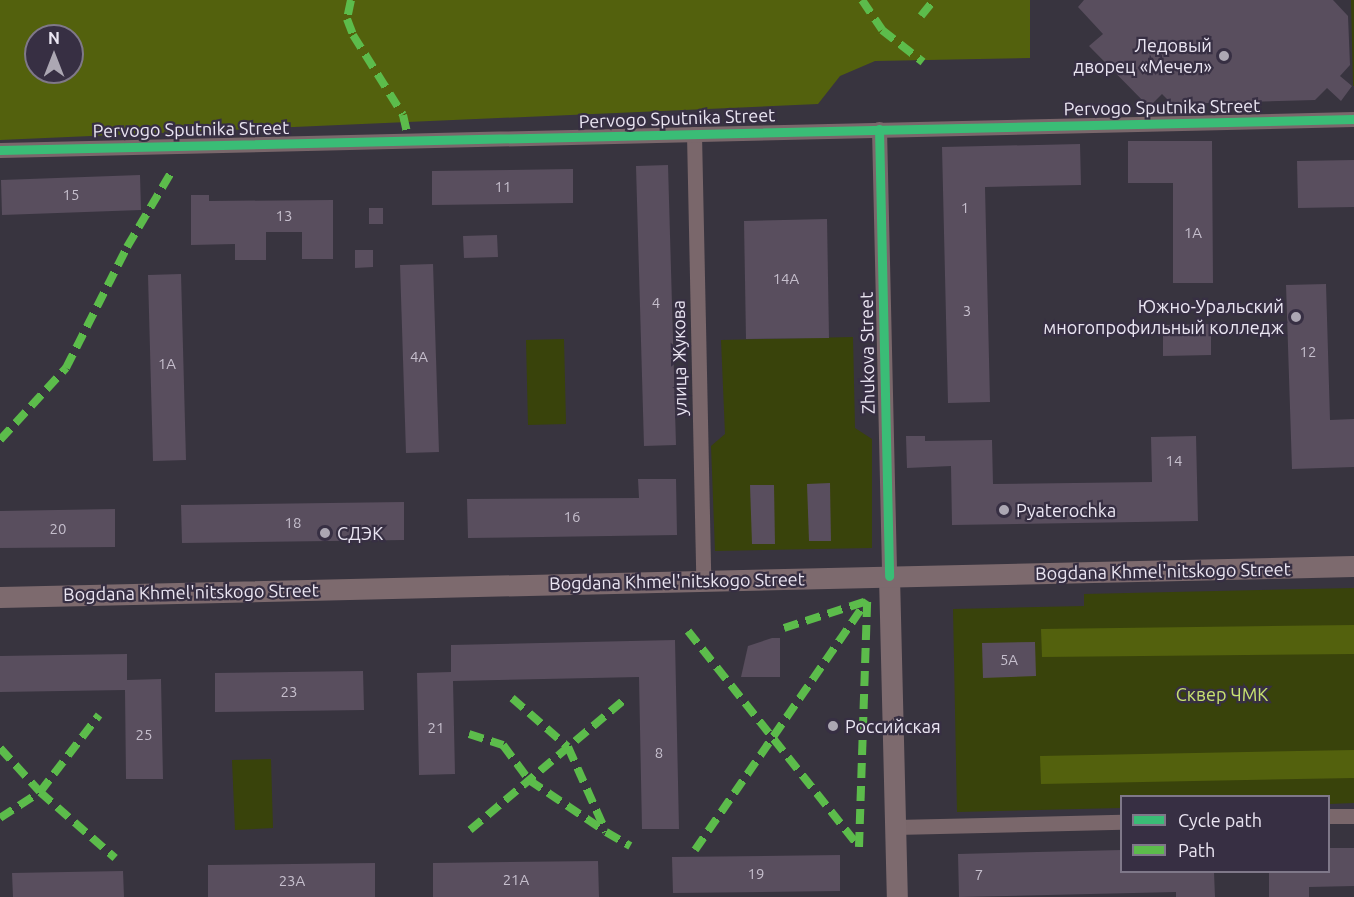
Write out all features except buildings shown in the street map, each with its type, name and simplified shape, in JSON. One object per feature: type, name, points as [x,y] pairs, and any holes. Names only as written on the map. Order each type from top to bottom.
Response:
[{"type":"main road","name":"Bogdana Khmel'nitskogo Street","points":[[0,597],[1354,566]]},
{"type":"main road","name":"Zhukova Street","points":[[889,576],[897,897]]},
{"type":"street","name":"Pervogo Sputnika Street","points":[[0,150],[1354,118]]},
{"type":"street","name":"Zhukova Street","points":[[879,129],[889,576]]},
{"type":"street","name":"улица Жукова","points":[[694,134],[703,580]]},
{"type":"street","points":[[1330,816],[1354,816]]},
{"type":"street","points":[[895,827],[1120,822]]},
{"type":"green space","points":[[0,0],[1030,0],[1030,58],[875,61],[840,76],[818,104],[0,140]]},
{"type":"green space","points":[[1351,0],[1354,0],[1354,86],[1353,86]]},
{"type":"green space","points":[[853,337],[855,428],[872,439],[872,548],[715,551],[711,446],[725,434],[721,340]]},
{"type":"green space","points":[[564,339],[566,424],[528,425],[526,340]]},
{"type":"green space","name":"Сквер ЧМК","points":[[1354,588],[1354,803],[1330,804],[1330,795],[1120,795],[1120,808],[957,812],[953,609],[1084,606],[1084,594]]},
{"type":"green space","points":[[1354,625],[1354,654],[1042,657],[1041,629]]},
{"type":"green space","points":[[1354,750],[1354,778],[1041,784],[1040,756]]},
{"type":"green space","points":[[271,759],[273,828],[235,830],[232,760]]},
{"type":"marked path","points":[[351,0],[347,19],[353,35],[403,115],[409,142]]},
{"type":"marked path","points":[[862,0],[882,30],[923,62]]},
{"type":"marked path","points":[[921,16],[934,0]]},
{"type":"marked path","points":[[0,440],[66,368],[127,247],[172,171]]},
{"type":"marked path","points":[[784,628],[867,601]]},
{"type":"marked path","points":[[859,847],[867,601]]},
{"type":"marked path","points":[[695,850],[867,601]]},
{"type":"marked path","points":[[688,631],[859,847]]},
{"type":"marked path","points":[[512,698],[568,747],[606,832],[630,846]]},
{"type":"marked path","points":[[470,830],[626,698]]},
{"type":"marked path","points":[[0,818],[40,792],[99,715]]},
{"type":"marked path","points":[[469,734],[503,745],[529,780],[605,831]]},
{"type":"marked path","points":[[0,748],[40,792],[115,858]]},
{"type":"cycle path","points":[[0,150],[1354,119]]},
{"type":"cycle path","points":[[879,129],[889,576]]},
{"type":"place","name":"Ледовый дворец «Мечел»","points":[[1224,56]]},
{"type":"place","name":"Южно-Уральский многопрофильный колледж","points":[[1296,317]]},
{"type":"place","name":"Pyaterochka","points":[[1004,510]]},
{"type":"place","name":"СДЭК","points":[[325,533]]},
{"type":"place","name":"Российская","points":[[833,726]]}]
